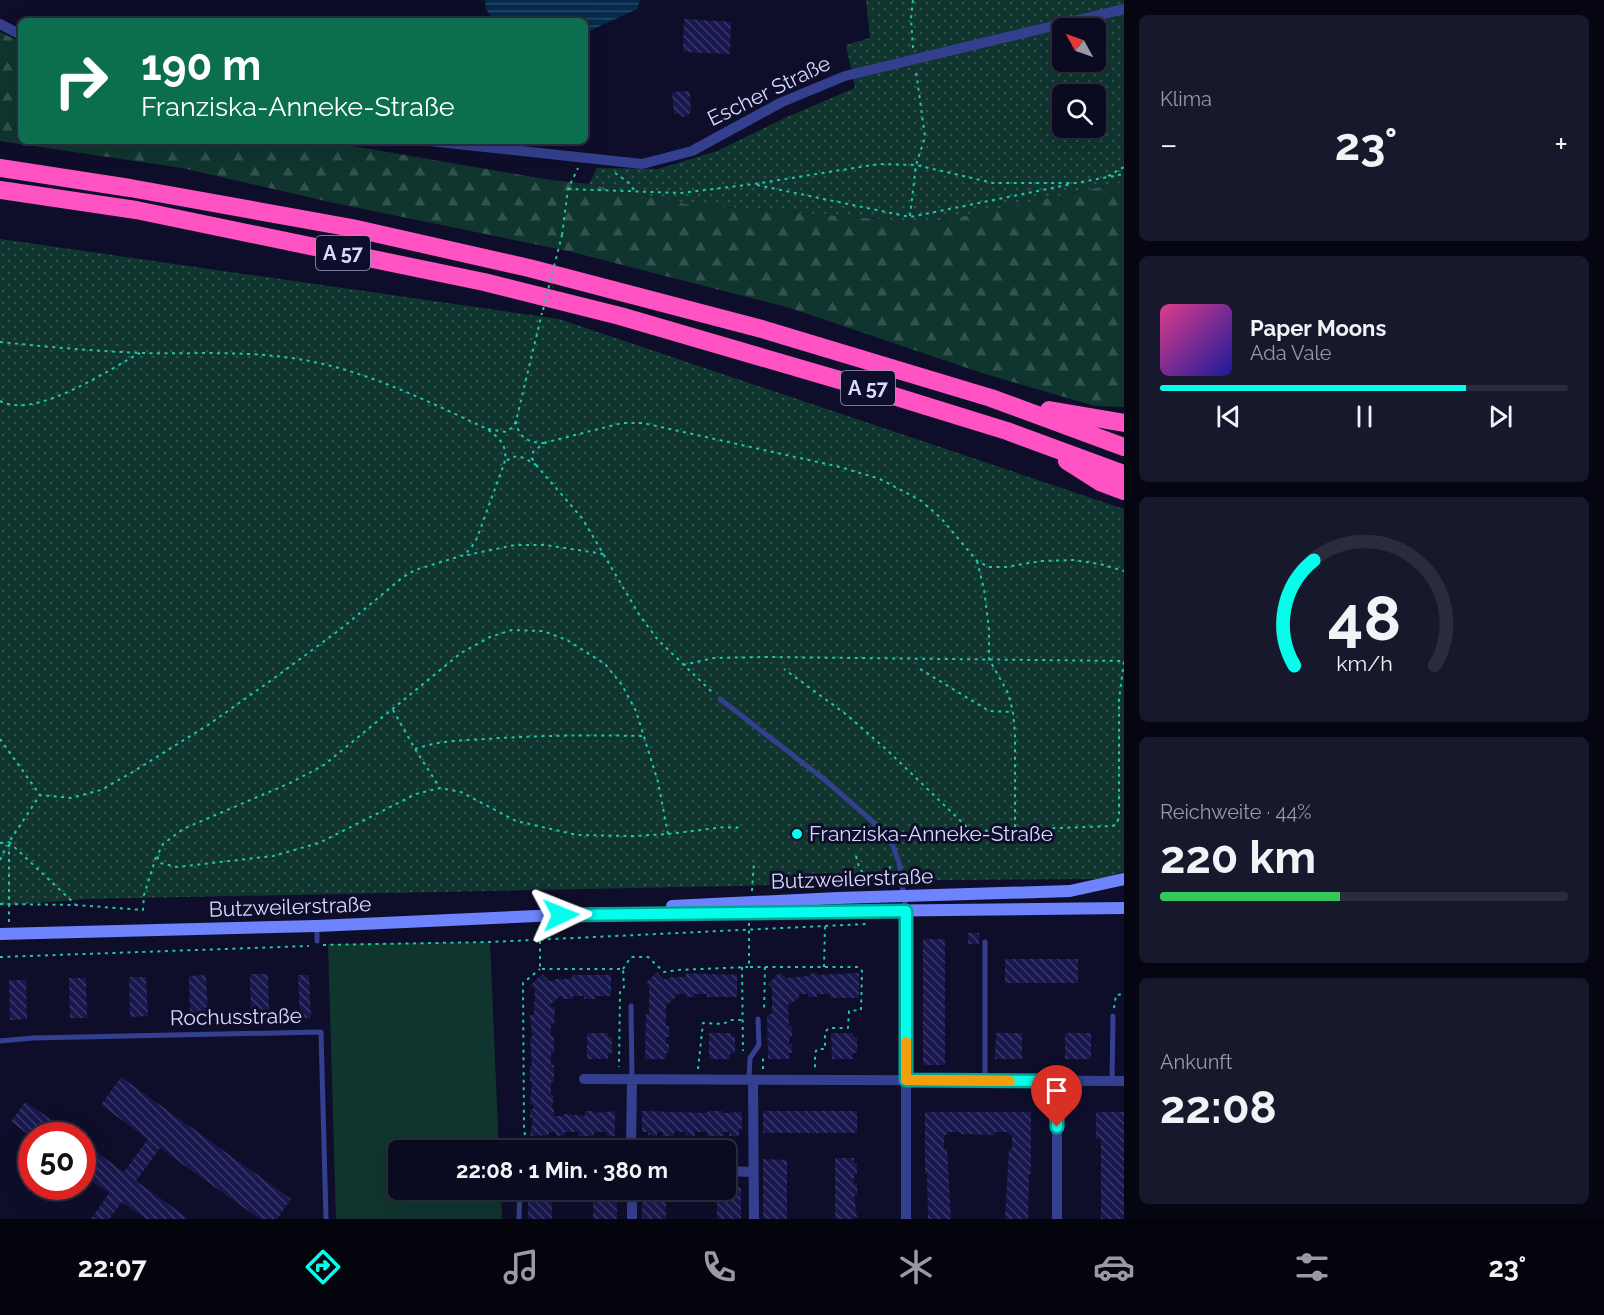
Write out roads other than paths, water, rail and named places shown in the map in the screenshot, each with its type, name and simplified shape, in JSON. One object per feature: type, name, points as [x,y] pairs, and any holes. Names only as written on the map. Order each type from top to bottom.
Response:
[{"type":"highway","name":"A 57","points":[[0,168],[130,188],[351,228],[529,268],[762,329],[991,398],[1124,447]]},
{"type":"highway","name":"A 57","points":[[0,190],[136,210],[484,282],[620,316],[895,396],[1124,474]]},
{"type":"highway","points":[[991,398],[1124,423]]},
{"type":"highway","points":[[1052,448],[1075,467],[1100,482],[1124,491]]},
{"type":"main road","name":"Butzweilerstraße","points":[[5,934],[317,926],[751,908],[905,896],[1070,891],[1124,879]]},
{"type":"main road","name":"Butzweilerstraße","points":[[751,908],[906,911],[1124,908]]},
{"type":"street","name":"Escher Straße","points":[[458,144],[642,164],[692,151],[782,102],[834,80],[913,58],[1124,9]]},
{"type":"street","points":[[0,24],[18,33]]},
{"type":"street","points":[[906,911],[906,1219]]},
{"type":"street","points":[[584,1079],[1124,1081]]},
{"type":"street","points":[[631,1140],[632,1079]]},
{"type":"street","points":[[754,1219],[755,1080]]},
{"type":"street","points":[[1057,1081],[1057,1219]]},
{"type":"street","points":[[736,1171],[753,1172]]},
{"type":"street","points":[[632,1200],[632,1219]]},
{"type":"lane","points":[[720,699],[825,780],[879,827],[893,846],[899,863],[906,911]]},
{"type":"lane","points":[[317,926],[317,941]]},
{"type":"lane","points":[[985,942],[986,1081]]},
{"type":"lane","points":[[631,1005],[632,1079]]},
{"type":"lane","points":[[1112,1081],[1113,1016]]},
{"type":"lane","points":[[755,1080],[750,1058],[759,1045],[758,1018]]},
{"type":"lane","name":"Rochusstraße","points":[[0,1041],[33,1038],[321,1032],[326,1219]]},
{"type":"lane","points":[[519,1219],[520,1200]]},
{"type":"water","points":[[485,0],[640,0],[637,9],[588,32],[588,18],[492,18],[486,9]]},
{"type":"place","name":"Franziska-Anneke-Straße","points":[[797,834]]}]
